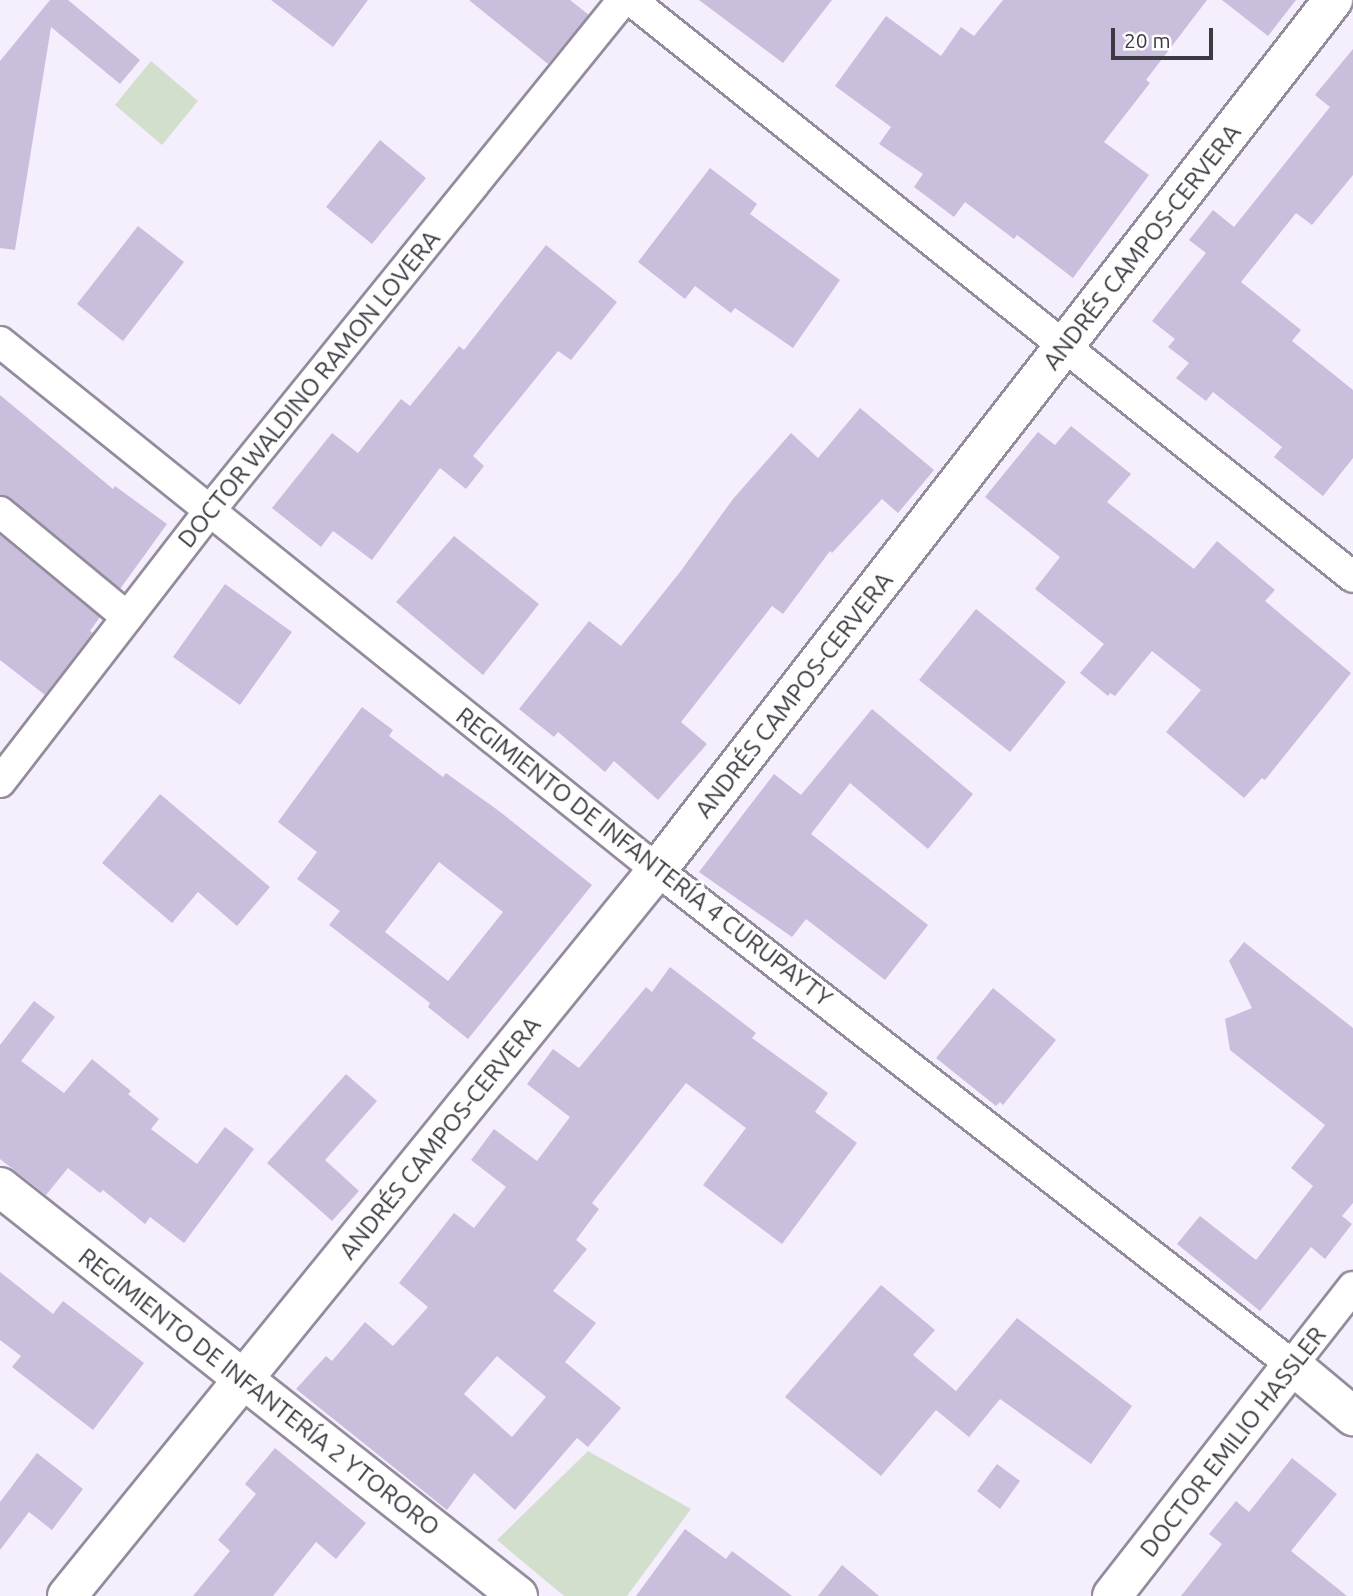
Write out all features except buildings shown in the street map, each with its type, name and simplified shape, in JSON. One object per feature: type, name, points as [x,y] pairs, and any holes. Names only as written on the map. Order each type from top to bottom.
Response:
[{"type":"street","name":"DOCTOR WALDINO RAMON LOVERA","points":[[0,782],[211,509],[623,0]]},
{"type":"street","points":[[631,0],[1353,577]]},
{"type":"street","name":"ANDRÉS CAMPOS-CERVERA","points":[[68,1596],[657,870],[1333,0]]},
{"type":"street","name":"REGIMIENTO DE INFANTERÍA 4 CURUPAYTY","points":[[0,342],[657,870],[1292,1365]]},
{"type":"street","points":[[0,512],[127,617]]},
{"type":"street","name":"REGIMIENTO DE INFANTERÍA 2 YTORORO","points":[[0,1187],[518,1596]]},
{"type":"street","name":"DOCTOR EMILIO HASSLER","points":[[1112,1596],[1353,1287]]},
{"type":"street","points":[[1292,1365],[1353,1416]]},
{"type":"green space","points":[[151,61],[198,101],[162,145],[115,105]]},
{"type":"green space","points":[[588,1451],[691,1509],[627,1596],[564,1596],[497,1540]]}]
